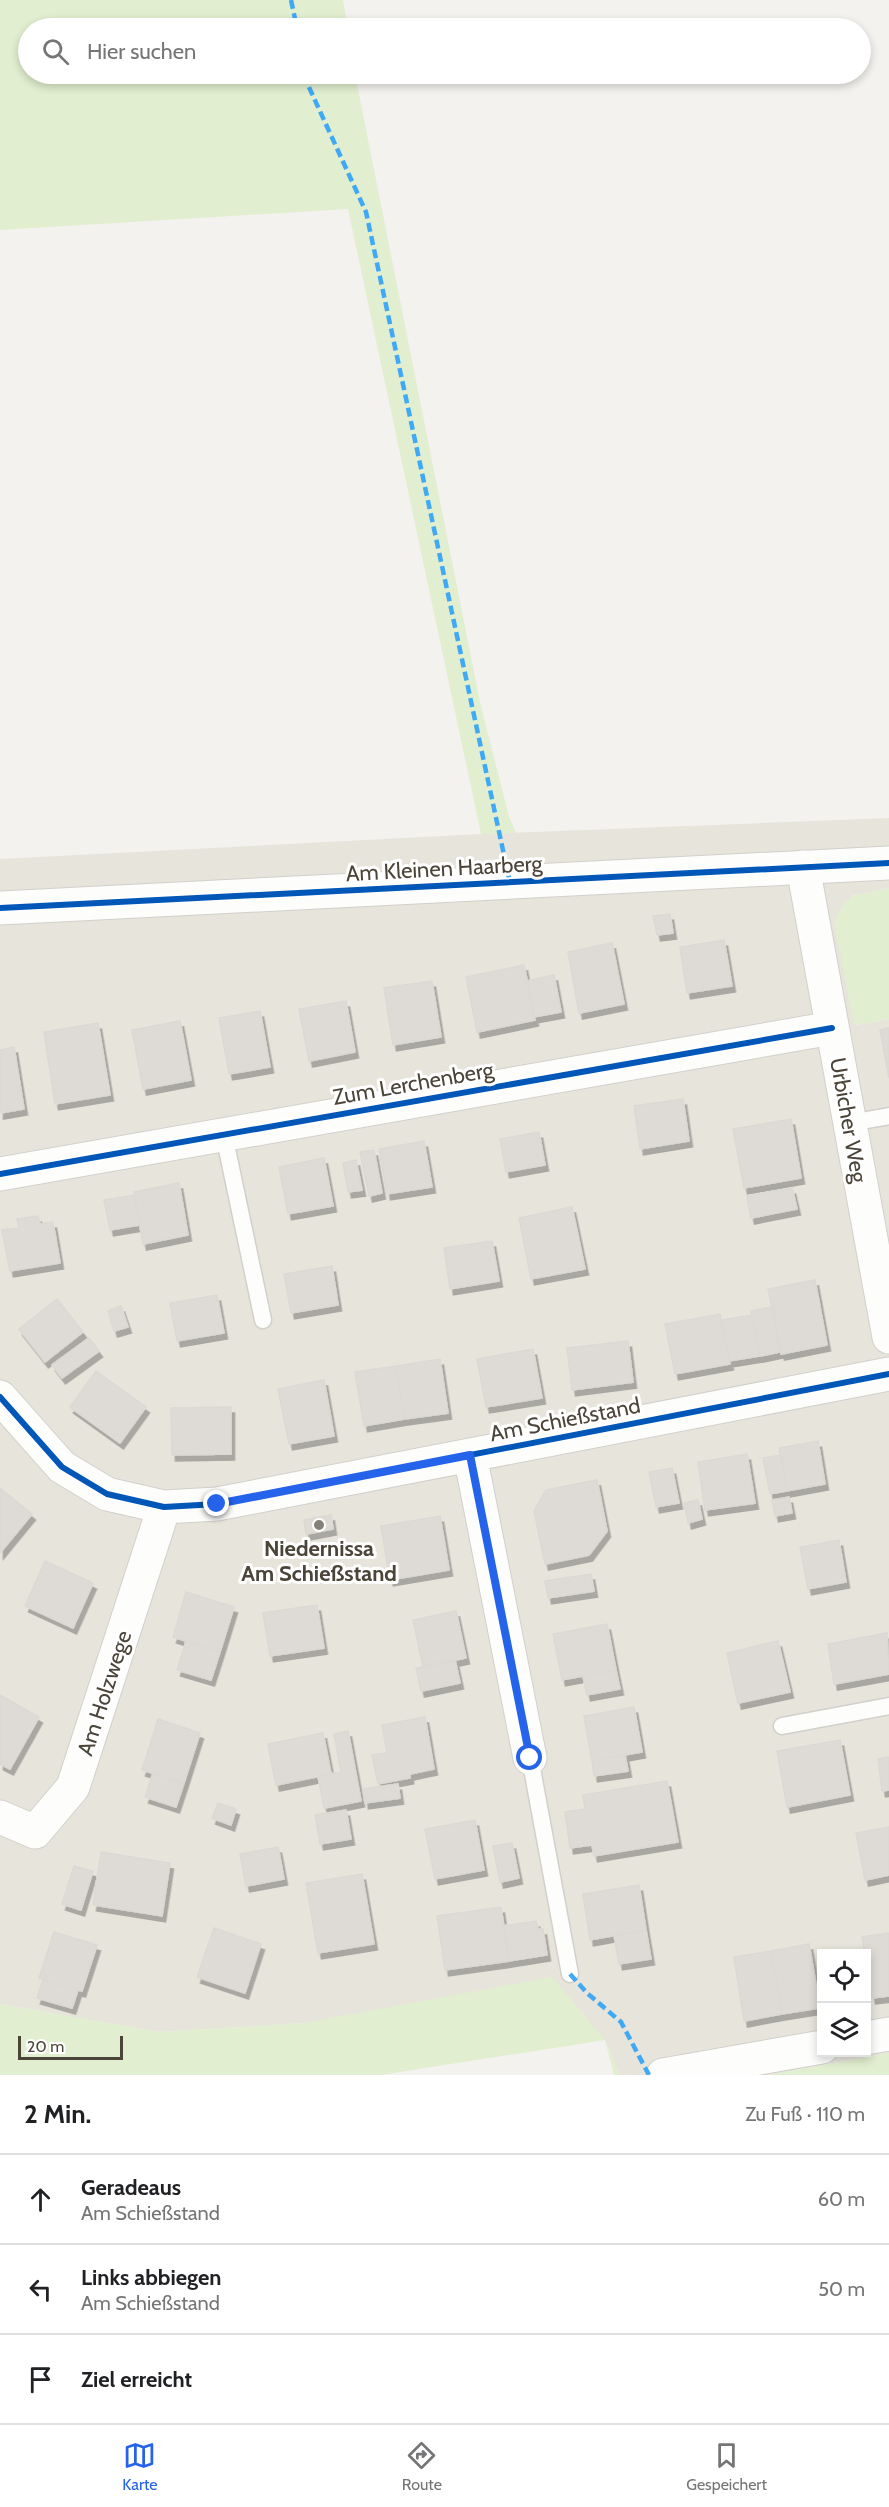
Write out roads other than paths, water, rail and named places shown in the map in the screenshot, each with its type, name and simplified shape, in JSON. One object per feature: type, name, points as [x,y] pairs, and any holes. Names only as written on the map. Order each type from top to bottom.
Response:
[{"type":"street","name":"Am Kleinen Haarberg","points":[[0,908],[889,863]]},
{"type":"street","name":"Urbicher Weg","points":[[804,867],[889,1337]]},
{"type":"street","name":"Zum Lerchenberg","points":[[0,1174],[832,1028]]},
{"type":"street","name":"Am Schießstand","points":[[0,1397],[62,1467],[107,1494],[164,1507],[217,1504],[889,1374]]},
{"type":"street","name":"Am Schießstand","points":[[470,1455],[530,1758]]},
{"type":"street","name":"Am Holzwege","points":[[0,1817],[35,1832],[74,1787],[164,1507]]},
{"type":"street","points":[[871,2037],[889,2034]]},
{"type":"street","points":[[663,2075],[817,2048]]},
{"type":"lane","points":[[850,1123],[889,1116]]},
{"type":"lane","points":[[224,1135],[263,1320]]},
{"type":"lane","points":[[782,1726],[889,1706]]},
{"type":"lane","name":"Am Schießstand","points":[[530,1758],[570,1974]]},
{"type":"place","name":"Niedernissa Am Schießstand","points":[[319,1525]]}]
